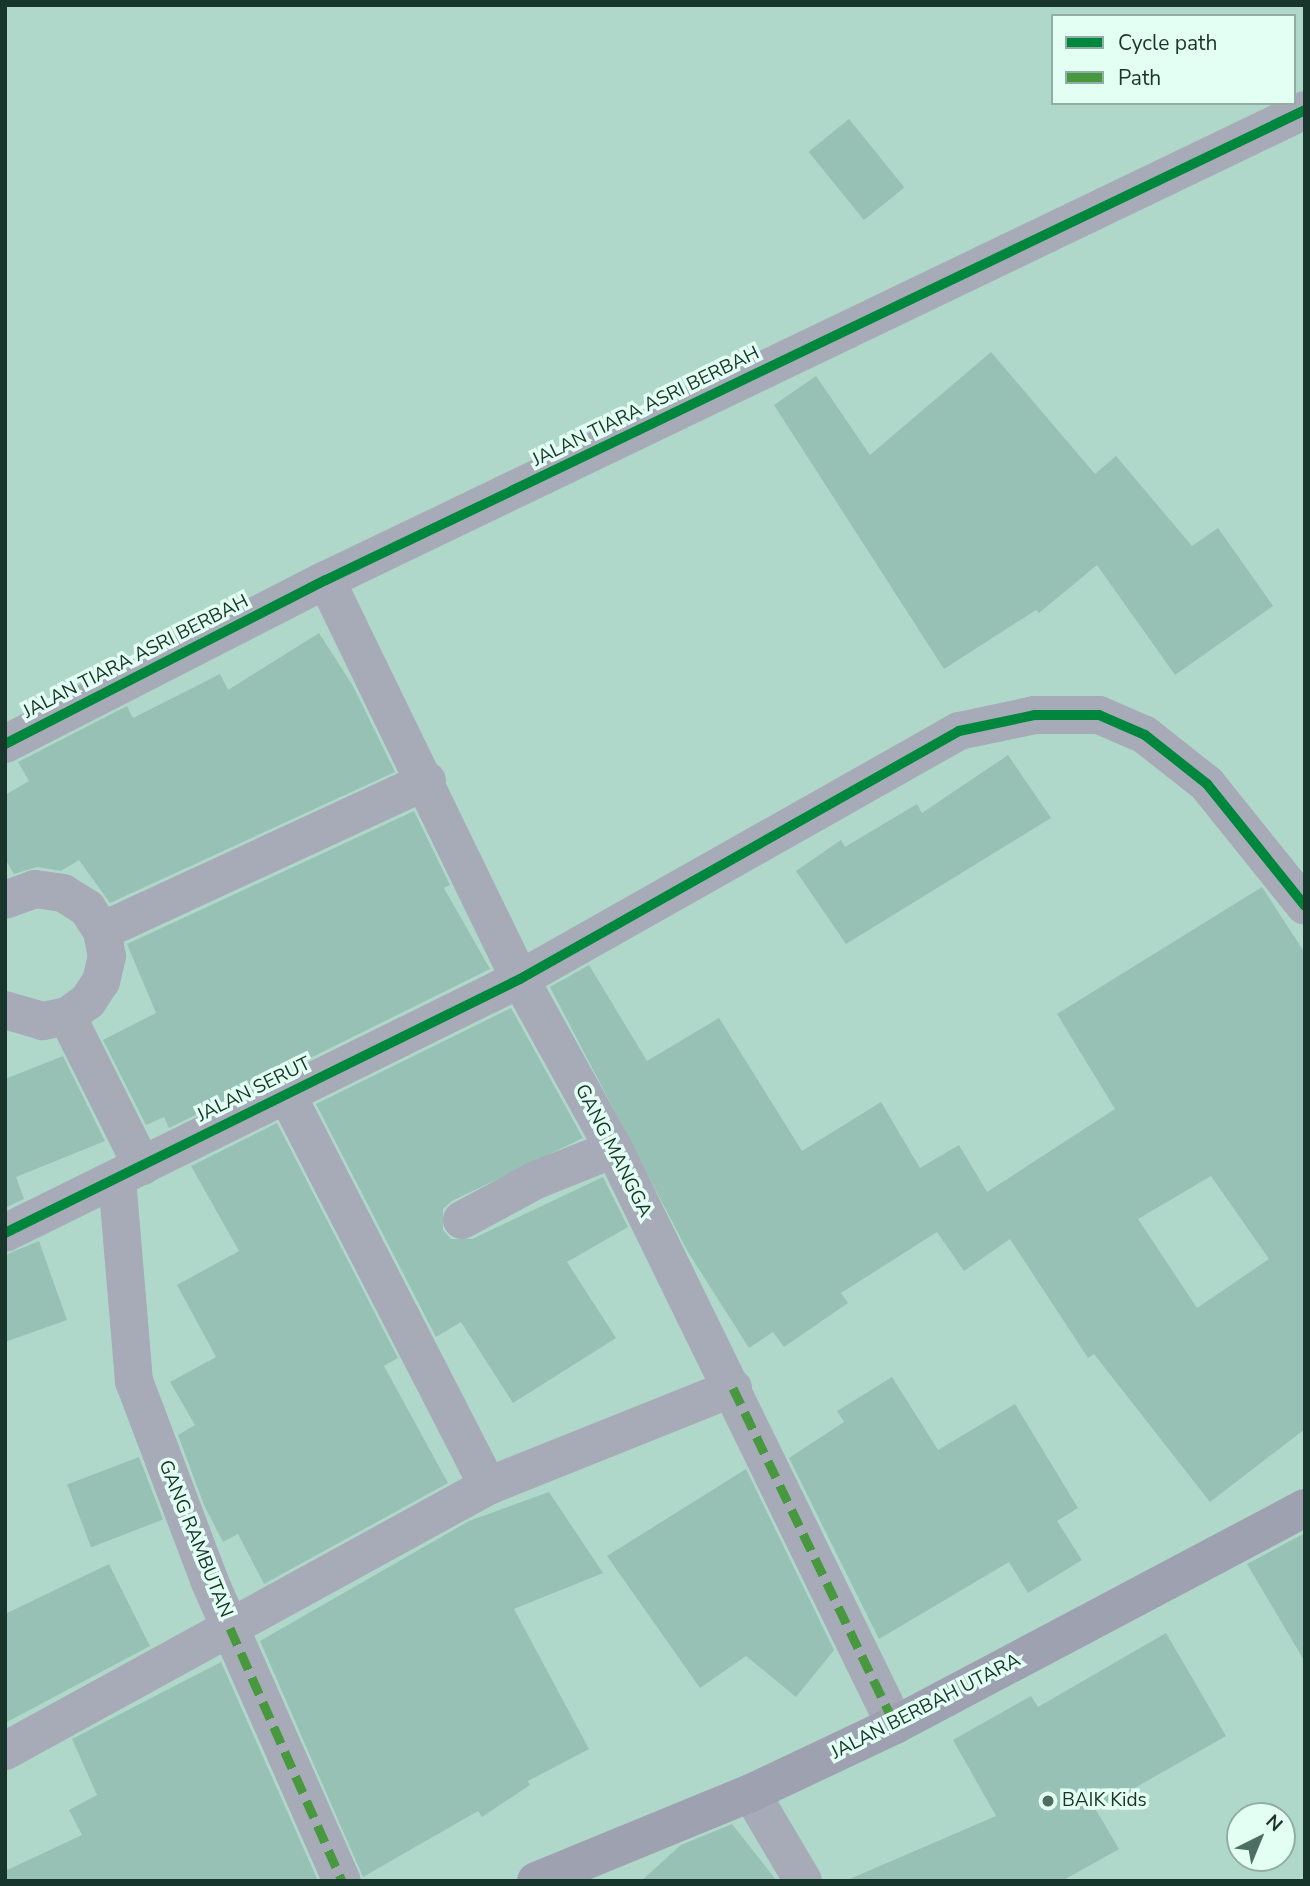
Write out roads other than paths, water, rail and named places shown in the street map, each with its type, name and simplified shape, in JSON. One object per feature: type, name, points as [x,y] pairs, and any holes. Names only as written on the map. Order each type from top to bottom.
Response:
[{"type":"main road","name":"JALAN BERBAH UTARA","points":[[536,1881],[751,1793],[895,1726],[1305,1508]]},
{"type":"street","name":"JALAN TIARA ASRI BERBAH","points":[[5,744],[326,580],[1305,110]]},
{"type":"street","name":"GANG MANGGA","points":[[326,580],[427,781],[520,979],[614,1149],[733,1388],[895,1726]]},
{"type":"street","name":"JALAN SERUT","points":[[5,1233],[520,979],[959,731],[1035,715],[1099,715],[1144,735],[1207,784],[1305,906]]},
{"type":"street","points":[[102,931],[427,781]]},
{"type":"street","points":[[5,1010],[44,1021],[67,1016],[88,1001],[101,981],[107,956],[102,931],[87,908],[63,893],[35,889],[7,895]]},
{"type":"street","points":[[67,1016],[130,1172]]},
{"type":"street","points":[[286,1093],[488,1486]]},
{"type":"street","points":[[462,1220],[536,1180],[614,1149]]},
{"type":"street","name":"GANG RAMBUTAN","points":[[130,1172],[134,1381],[230,1628],[342,1881]]},
{"type":"street","points":[[5,1751],[488,1486],[733,1388]]},
{"type":"street","points":[[751,1793],[803,1881]]},
{"type":"place","name":"BAIK Kids","points":[[1048,1801]]}]
